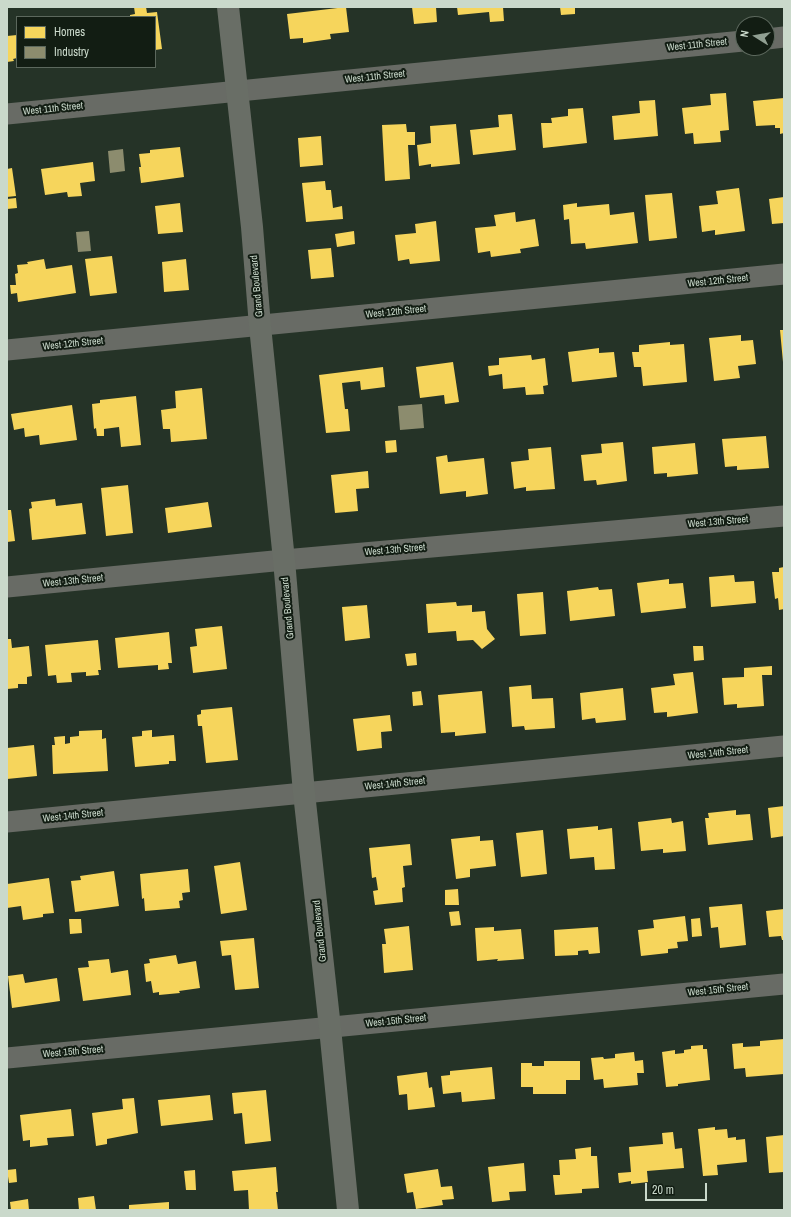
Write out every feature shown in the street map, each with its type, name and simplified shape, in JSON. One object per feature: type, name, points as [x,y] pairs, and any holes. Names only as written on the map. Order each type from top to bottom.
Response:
[{"type":"street","name":"Grand Boulevard","points":[[228,7],[252,228],[260,326],[284,560],[304,793],[348,1210]]},
{"type":"street","name":"West 11th Street","points":[[7,114],[236,90],[735,42]]},
{"type":"street","name":"West 12th Street","points":[[7,350],[784,274]]},
{"type":"street","name":"West 13th Street","points":[[7,587],[284,560],[784,516]]},
{"type":"street","name":"West 14th Street","points":[[7,822],[784,746]]},
{"type":"street","name":"West 15th Street","points":[[7,1058],[784,984]]},
{"type":"building: Homes","points":[[134,7],[146,7],[147,13],[157,12],[162,49],[156,50],[156,16],[130,16],[135,14]]},
{"type":"building: Homes","points":[[346,7],[349,32],[330,34],[331,39],[303,43],[303,38],[290,39],[287,14]]},
{"type":"building: Homes","points":[[412,7],[436,7],[437,22],[414,24]]},
{"type":"building: Homes","points":[[457,7],[503,7],[504,21],[490,22],[489,12],[458,15]]},
{"type":"building: Homes","points":[[560,7],[575,7],[575,14],[561,15]]},
{"type":"building: Homes","points":[[16,35],[16,58],[13,59],[14,61],[7,62],[7,36]]},
{"type":"building: Homes","points":[[726,93],[729,130],[720,131],[721,142],[694,144],[693,133],[685,134],[682,108],[711,105],[710,94]]},
{"type":"building: Homes","points":[[784,98],[784,133],[780,134],[780,128],[775,128],[775,125],[756,126],[753,101]]},
{"type":"building: Homes","points":[[655,100],[658,136],[614,140],[612,116],[640,113],[639,101]]},
{"type":"building: Homes","points":[[583,108],[587,143],[543,148],[541,123],[552,123],[551,118],[568,116],[568,109]]},
{"type":"building: Homes","points":[[512,114],[516,150],[473,155],[470,130],[499,127],[498,115]]},
{"type":"building: Homes","points":[[406,124],[407,132],[415,132],[415,145],[408,145],[410,179],[385,181],[382,125]]},
{"type":"building: Homes","points":[[456,124],[460,164],[431,167],[431,164],[419,166],[417,145],[431,143],[430,126]]},
{"type":"building: Homes","points":[[321,136],[323,165],[300,167],[298,138]]},
{"type":"building: Homes","points":[[180,147],[184,177],[141,183],[139,154],[150,153],[150,150]]},
{"type":"building: Homes","points":[[93,162],[95,181],[80,183],[82,196],[68,197],[67,192],[45,195],[41,169]]},
{"type":"building: Homes","points":[[12,168],[16,196],[7,197],[7,169]]},
{"type":"building: Homes","points":[[325,181],[326,190],[331,190],[333,208],[342,206],[343,219],[306,222],[302,183]]},
{"type":"building: Homes","points":[[739,188],[745,231],[715,235],[715,230],[702,232],[699,206],[718,204],[716,191]]},
{"type":"building: Homes","points":[[672,193],[677,238],[649,241],[645,195]]},
{"type":"building: Homes","points":[[784,197],[784,223],[772,224],[769,199]]},
{"type":"building: Homes","points":[[16,198],[17,208],[7,209],[7,199]]},
{"type":"building: Homes","points":[[180,203],[183,232],[158,234],[155,206]]},
{"type":"building: Homes","points":[[577,203],[577,207],[609,204],[610,215],[634,212],[638,243],[586,249],[585,243],[571,244],[569,219],[564,220],[563,205]]},
{"type":"building: Homes","points":[[515,212],[516,222],[535,219],[539,246],[520,249],[521,253],[491,257],[490,251],[478,253],[475,228],[496,226],[494,215]]},
{"type":"building: Homes","points":[[436,221],[440,261],[410,264],[409,259],[398,261],[395,235],[416,233],[415,224]]},
{"type":"building: Homes","points":[[354,231],[355,244],[337,247],[335,234]]},
{"type":"building: Homes","points":[[331,248],[334,277],[311,279],[308,250]]},
{"type":"building: Homes","points":[[112,256],[117,293],[90,296],[85,259]]},
{"type":"building: Homes","points":[[44,259],[46,269],[72,265],[76,293],[18,302],[17,293],[11,294],[10,285],[16,285],[15,274],[18,273],[17,265],[28,264],[27,262]]},
{"type":"building: Homes","points":[[186,259],[189,290],[164,292],[162,262]]},
{"type":"building: Homes","points":[[780,330],[784,330],[784,362],[783,362]]},
{"type":"building: Homes","points":[[741,335],[741,341],[753,340],[756,364],[738,366],[740,378],[714,381],[709,338]]},
{"type":"building: Homes","points":[[670,342],[670,345],[684,344],[687,382],[643,386],[641,367],[634,367],[632,352],[639,352],[639,345]]},
{"type":"building: Homes","points":[[599,348],[599,353],[614,352],[617,377],[572,382],[568,352]]},
{"type":"building: Homes","points":[[531,355],[532,360],[545,358],[548,385],[543,386],[544,394],[526,395],[525,387],[503,389],[502,374],[489,376],[488,366],[499,365],[499,358]]},
{"type":"building: Homes","points":[[453,362],[459,402],[445,404],[444,395],[420,398],[416,367]]},
{"type":"building: Homes","points":[[383,367],[385,387],[361,390],[360,381],[342,383],[345,409],[348,409],[350,431],[326,433],[319,375]]},
{"type":"building: Homes","points":[[202,388],[207,439],[171,442],[170,429],[163,429],[161,410],[176,408],[175,391]]},
{"type":"building: Homes","points":[[136,396],[141,445],[121,447],[119,427],[104,429],[104,436],[97,436],[96,428],[94,429],[92,404],[100,403],[100,400]]},
{"type":"building: Homes","points":[[72,405],[77,440],[40,445],[39,435],[25,437],[24,428],[14,430],[11,414]]},
{"type":"building: Homes","points":[[766,436],[769,468],[737,470],[737,466],[725,467],[722,439]]},
{"type":"building: Homes","points":[[396,440],[397,452],[386,453],[385,441]]},
{"type":"building: Homes","points":[[623,442],[627,481],[597,485],[596,480],[584,481],[581,455],[602,453],[601,444]]},
{"type":"building: Homes","points":[[695,443],[698,474],[667,477],[667,473],[654,474],[652,447]]},
{"type":"building: Homes","points":[[551,447],[555,489],[526,491],[526,487],[514,489],[511,462],[529,460],[528,449]]},
{"type":"building: Homes","points":[[447,455],[448,462],[484,458],[488,494],[466,497],[466,491],[440,494],[436,457]]},
{"type":"building: Homes","points":[[368,471],[369,488],[356,489],[358,511],[335,513],[331,475]]},
{"type":"building: Homes","points":[[128,485],[133,533],[106,536],[101,488]]},
{"type":"building: Homes","points":[[55,499],[56,506],[82,503],[86,534],[32,540],[29,509],[32,508],[31,502]]},
{"type":"building: Homes","points":[[208,502],[212,527],[168,533],[165,508]]},
{"type":"building: Homes","points":[[7,510],[11,510],[15,541],[7,542]]},
{"type":"building: Homes","points":[[784,567],[784,609],[779,610],[778,598],[775,599],[772,572],[779,572],[779,568]]},
{"type":"building: Homes","points":[[734,575],[735,582],[754,581],[756,603],[711,607],[709,577]]},
{"type":"building: Homes","points":[[669,579],[669,584],[683,583],[686,608],[641,613],[637,583]]},
{"type":"building: Homes","points":[[598,587],[599,590],[612,589],[615,616],[570,621],[567,591]]},
{"type":"building: Homes","points":[[543,592],[546,634],[520,636],[517,594]]},
{"type":"building: Homes","points":[[456,602],[457,606],[472,605],[472,612],[485,611],[487,629],[495,639],[482,649],[473,640],[457,641],[456,631],[428,633],[426,604]]},
{"type":"building: Homes","points":[[367,605],[370,638],[345,641],[342,607]]},
{"type":"building: Homes","points":[[222,626],[227,669],[193,673],[190,647],[197,646],[195,629]]},
{"type":"building: Homes","points":[[169,632],[172,663],[168,663],[169,669],[158,670],[158,665],[118,668],[115,638]]},
{"type":"building: Homes","points":[[7,639],[11,639],[12,648],[29,646],[32,676],[27,677],[27,684],[18,684],[18,688],[7,689]]},
{"type":"building: Homes","points":[[98,640],[101,670],[98,670],[99,675],[86,676],[86,672],[71,673],[72,682],[57,683],[56,675],[48,676],[45,645]]},
{"type":"building: Homes","points":[[693,646],[703,646],[704,660],[694,661]]},
{"type":"building: Homes","points":[[416,653],[417,665],[407,666],[405,654]]},
{"type":"building: Homes","points":[[772,666],[772,675],[762,675],[764,706],[737,708],[737,704],[724,705],[722,678],[744,677],[744,668]]},
{"type":"building: Homes","points":[[693,672],[698,713],[667,717],[667,712],[654,713],[651,688],[675,685],[673,674]]},
{"type":"building: Homes","points":[[531,685],[532,699],[553,698],[555,728],[525,730],[524,726],[512,727],[509,687]]},
{"type":"building: Homes","points":[[623,688],[626,720],[596,723],[595,718],[582,720],[580,693]]},
{"type":"building: Homes","points":[[421,691],[423,705],[413,706],[412,692]]},
{"type":"building: Homes","points":[[482,691],[486,733],[455,736],[455,732],[441,733],[438,695]]},
{"type":"building: Homes","points":[[232,707],[238,760],[206,763],[202,726],[198,726],[197,715],[201,714],[201,710]]},
{"type":"building: Homes","points":[[390,715],[392,731],[381,732],[382,748],[357,751],[353,719]]},
{"type":"building: Homes","points":[[102,730],[102,739],[106,738],[108,771],[53,774],[52,745],[55,745],[54,737],[65,736],[65,744],[70,743],[70,737],[79,736],[79,731]]},
{"type":"building: Homes","points":[[152,730],[152,737],[174,735],[176,761],[169,761],[169,764],[135,767],[132,737],[142,736],[142,731]]},
{"type":"building: Homes","points":[[34,745],[37,776],[7,779],[7,748]]},
{"type":"building: Homes","points":[[784,806],[784,836],[771,838],[768,808]]},
{"type":"building: Homes","points":[[736,810],[736,815],[750,814],[753,840],[708,845],[705,818],[709,818],[708,813]]},
{"type":"building: Homes","points":[[671,818],[672,823],[683,821],[686,851],[663,853],[663,849],[641,851],[638,822]]},
{"type":"building: Homes","points":[[598,826],[598,830],[612,828],[615,869],[595,870],[594,857],[570,859],[567,829]]},
{"type":"building: Homes","points":[[543,830],[547,874],[521,877],[516,833]]},
{"type":"building: Homes","points":[[480,836],[480,841],[493,840],[496,866],[470,869],[470,877],[456,879],[451,839]]},
{"type":"building: Homes","points":[[410,844],[412,865],[403,866],[405,887],[402,888],[403,902],[375,905],[373,891],[378,890],[376,877],[372,878],[369,848]]},
{"type":"building: Homes","points":[[240,862],[247,910],[221,914],[214,866]]},
{"type":"building: Homes","points":[[188,869],[190,892],[182,893],[183,900],[179,901],[180,908],[145,911],[144,898],[142,899],[140,874]]},
{"type":"building: Homes","points":[[114,871],[119,906],[75,912],[71,881],[81,880],[80,876]]},
{"type":"building: Homes","points":[[49,878],[54,913],[43,914],[43,917],[23,920],[21,906],[7,908],[7,884]]},
{"type":"building: Homes","points":[[458,889],[459,905],[445,905],[445,890]]},
{"type":"building: Homes","points":[[742,904],[746,945],[720,948],[718,927],[711,928],[709,907]]},
{"type":"building: Homes","points":[[784,909],[784,940],[782,940],[781,936],[769,937],[766,911]]},
{"type":"building: Homes","points":[[459,911],[461,925],[451,926],[449,912]]},
{"type":"building: Homes","points":[[685,916],[688,941],[677,942],[678,948],[668,949],[668,953],[641,956],[638,930],[654,928],[653,920]]},
{"type":"building: Homes","points":[[700,918],[702,936],[692,937],[691,919]]},
{"type":"building: Homes","points":[[69,919],[81,919],[82,933],[70,934]]},
{"type":"building: Homes","points":[[409,926],[413,970],[384,973],[382,944],[386,944],[384,929]]},
{"type":"building: Homes","points":[[494,927],[494,931],[521,929],[524,959],[477,961],[475,928]]},
{"type":"building: Homes","points":[[598,927],[600,953],[589,954],[588,950],[578,951],[578,955],[555,956],[554,930]]},
{"type":"building: Homes","points":[[254,938],[259,988],[235,990],[231,955],[222,956],[220,941]]},
{"type":"building: Homes","points":[[176,955],[178,964],[196,961],[200,988],[179,991],[180,993],[159,995],[159,992],[153,993],[151,981],[146,982],[144,964],[150,963],[149,959]]},
{"type":"building: Homes","points":[[109,959],[111,973],[128,970],[131,995],[83,1001],[78,968],[89,967],[88,961]]},
{"type":"building: Homes","points":[[23,974],[25,983],[57,978],[60,1001],[12,1008],[8,976]]},
{"type":"building: Homes","points":[[784,1039],[784,1074],[746,1077],[745,1068],[734,1069],[732,1044],[743,1043],[743,1047],[760,1046],[760,1041]]},
{"type":"building: Homes","points":[[703,1045],[703,1049],[707,1049],[710,1080],[666,1087],[662,1052],[675,1050],[675,1054],[684,1053],[684,1050],[691,1049],[691,1046]]},
{"type":"building: Homes","points":[[634,1052],[635,1061],[643,1060],[644,1073],[637,1073],[638,1085],[604,1088],[603,1079],[594,1080],[591,1058],[615,1058],[615,1054]]},
{"type":"building: Homes","points":[[544,1061],[580,1061],[580,1080],[566,1080],[566,1094],[533,1094],[533,1087],[521,1087],[521,1063],[532,1063],[532,1066],[544,1066]]},
{"type":"building: Homes","points":[[492,1067],[495,1099],[462,1102],[461,1092],[443,1094],[441,1076],[450,1075],[450,1071]]},
{"type":"building: Homes","points":[[427,1072],[429,1088],[432,1087],[435,1107],[408,1110],[407,1094],[399,1095],[397,1076]]},
{"type":"building: Homes","points":[[266,1090],[271,1141],[245,1144],[242,1113],[234,1114],[232,1093]]},
{"type":"building: Homes","points":[[210,1095],[213,1120],[161,1126],[158,1100]]},
{"type":"building: Homes","points":[[134,1098],[138,1133],[107,1139],[107,1144],[96,1146],[92,1113],[123,1109],[122,1099]]},
{"type":"building: Homes","points":[[71,1109],[74,1136],[47,1138],[48,1145],[30,1147],[30,1140],[23,1141],[20,1115]]},
{"type":"building: Homes","points":[[715,1127],[715,1130],[727,1129],[728,1138],[736,1137],[736,1140],[745,1139],[747,1162],[717,1165],[718,1175],[703,1176],[698,1129]]},
{"type":"building: Homes","points":[[673,1132],[675,1149],[682,1148],[684,1168],[647,1171],[648,1182],[631,1184],[631,1181],[619,1183],[618,1173],[631,1172],[629,1147],[663,1144],[662,1133]]},
{"type":"building: Homes","points":[[784,1135],[784,1172],[769,1173],[766,1137]]},
{"type":"building: Homes","points":[[591,1147],[591,1156],[597,1156],[599,1188],[582,1189],[582,1193],[555,1195],[553,1175],[560,1175],[559,1160],[576,1159],[575,1149]]},
{"type":"building: Homes","points":[[524,1163],[526,1191],[509,1192],[510,1200],[492,1202],[488,1167]]},
{"type":"building: Homes","points":[[276,1167],[278,1210],[249,1210],[248,1190],[234,1191],[232,1171]]},
{"type":"building: Homes","points":[[16,1169],[17,1182],[9,1183],[7,1170]]},
{"type":"building: Homes","points":[[438,1169],[441,1187],[452,1186],[454,1199],[442,1200],[443,1205],[416,1209],[413,1192],[407,1193],[404,1174]]},
{"type":"building: Homes","points":[[195,1170],[196,1190],[186,1190],[184,1171]]},
{"type":"building: Homes","points":[[94,1196],[96,1210],[79,1210],[78,1198]]},
{"type":"building: Homes","points":[[28,1199],[29,1210],[11,1210],[10,1202]]},
{"type":"building: Homes","points":[[169,1202],[169,1210],[129,1210],[129,1205]]},
{"type":"building: Industry","points":[[123,149],[125,171],[110,173],[108,151]]},
{"type":"building: Industry","points":[[89,231],[91,251],[78,252],[76,232]]},
{"type":"building: Industry","points":[[422,404],[424,428],[400,430],[398,406]]}]
